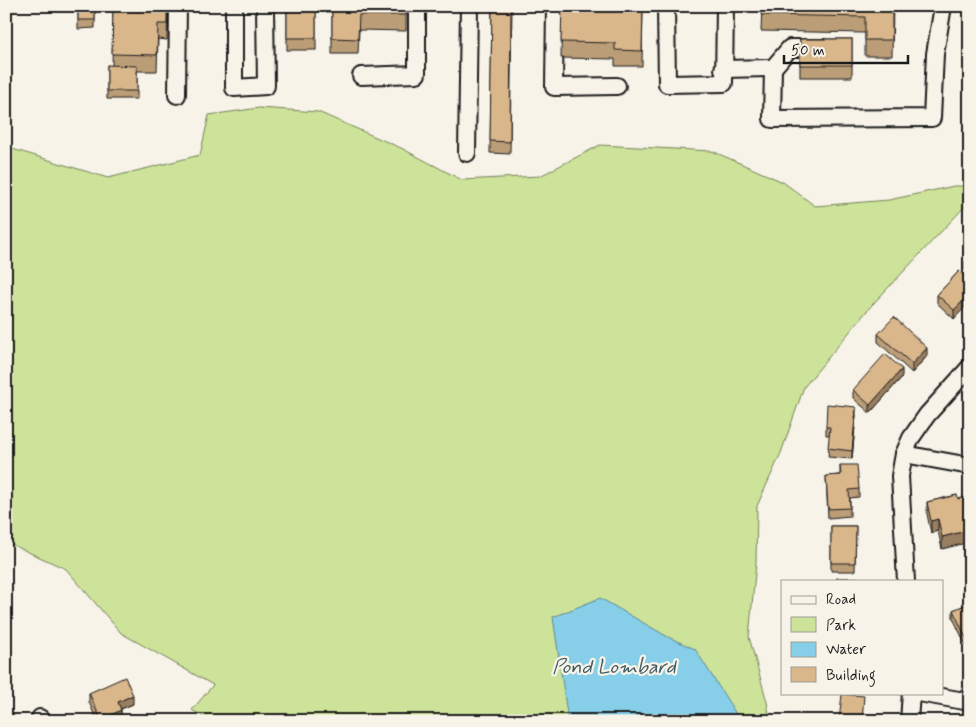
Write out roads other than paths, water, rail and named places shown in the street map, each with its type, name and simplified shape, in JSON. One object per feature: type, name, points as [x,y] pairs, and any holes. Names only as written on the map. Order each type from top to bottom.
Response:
[{"type":"street","points":[[177,95],[178,6]]},
{"type":"street","points":[[234,6],[234,88],[266,86],[266,6]]},
{"type":"street","points":[[360,76],[417,74],[416,6]]},
{"type":"street","points":[[467,153],[469,6]]},
{"type":"street","points":[[555,6],[554,87],[617,86]]},
{"type":"street","points":[[666,6],[667,84],[724,83],[725,6]]},
{"type":"street","points":[[831,48],[790,48],[772,68],[772,119],[932,118],[935,54],[943,6]]},
{"type":"street","points":[[723,69],[772,68]]},
{"type":"street","points":[[906,580],[900,476],[904,454],[911,438],[927,415],[970,367]]},
{"type":"street","points":[[904,454],[970,466]]},
{"type":"street","points":[[908,721],[912,694]]},
{"type":"street","points":[[925,694],[970,702]]},
{"type":"water","name":"Pond Lombard","points":[[600,598],[668,637],[695,649],[738,717],[736,721],[568,721],[553,617]]}]
